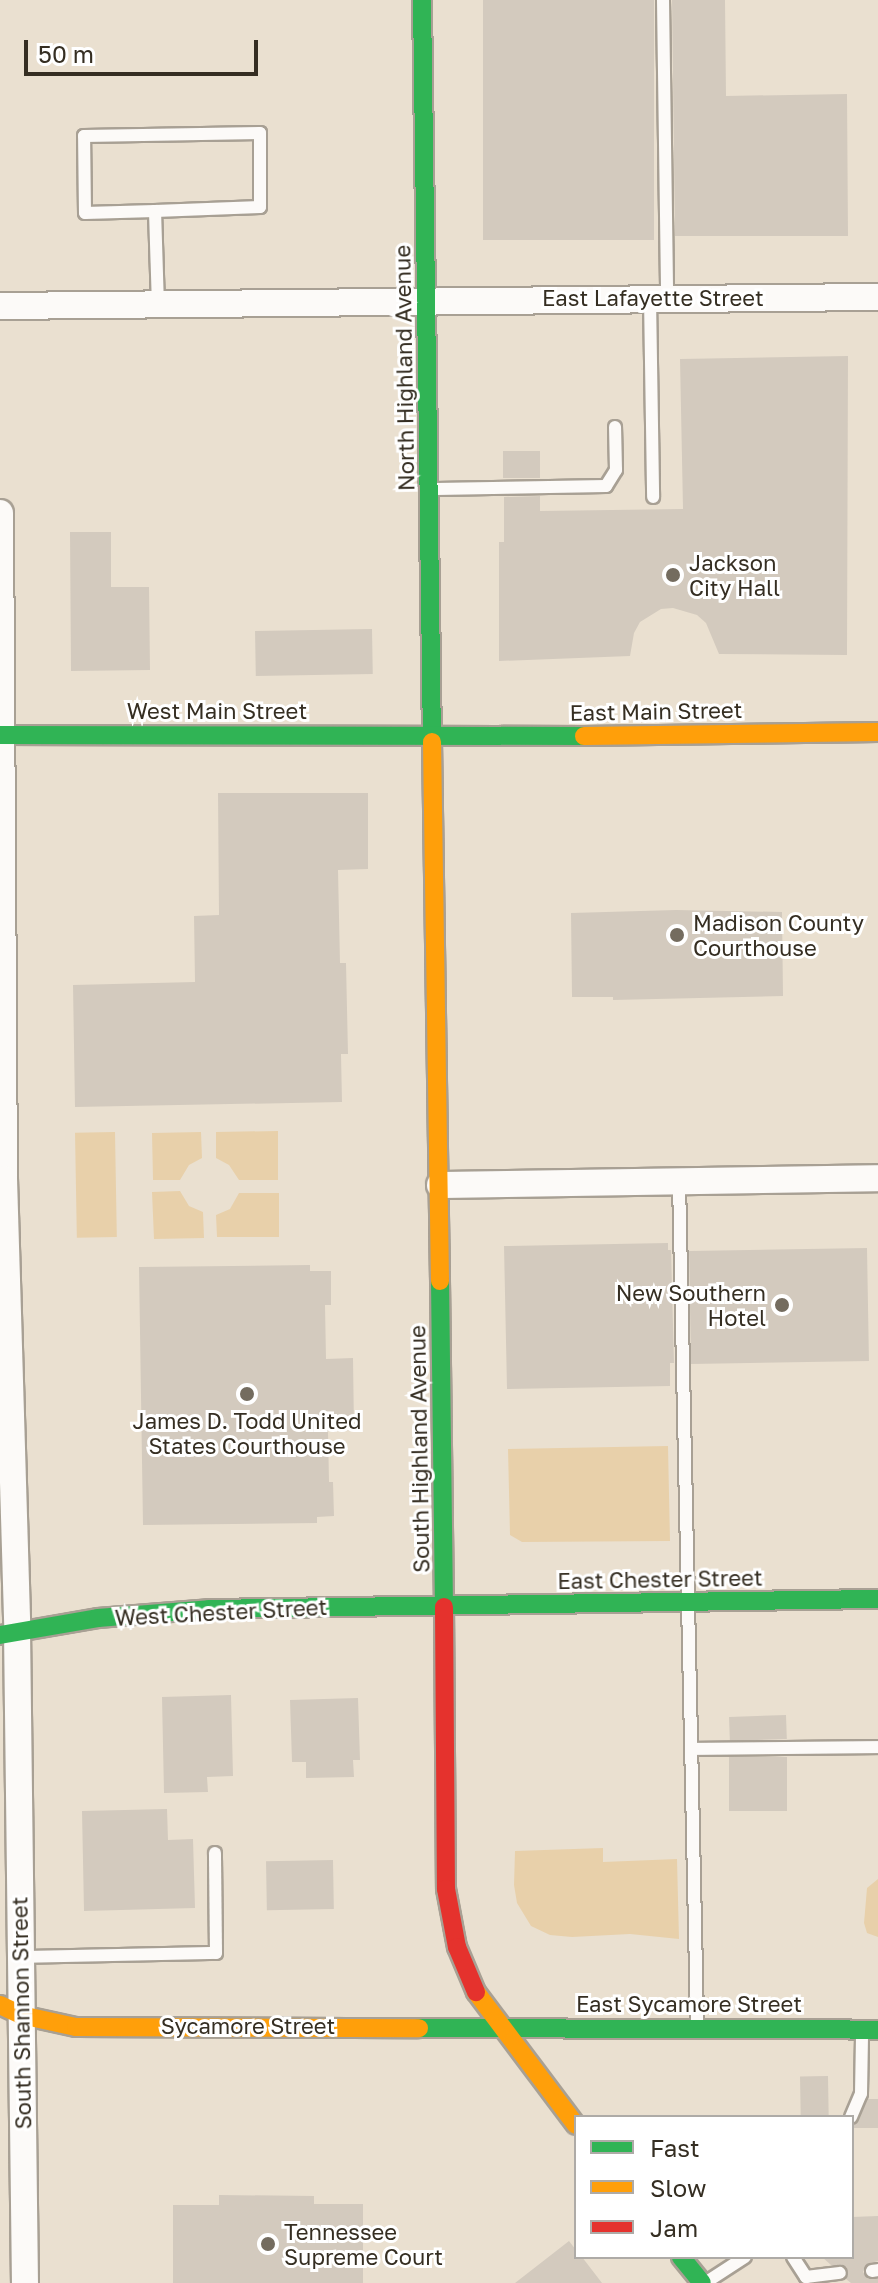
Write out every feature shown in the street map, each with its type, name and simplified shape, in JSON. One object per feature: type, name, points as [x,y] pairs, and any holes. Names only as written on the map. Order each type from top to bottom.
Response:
[{"type":"main road","name":"North Highland Avenue","points":[[422,0],[434,734]]},
{"type":"main road","name":"East Main Street","points":[[434,734],[484,738],[878,732]]},
{"type":"main road","name":"West Main Street","points":[[1,735],[434,734]]},
{"type":"main road","name":"South Highland Avenue","points":[[434,734],[446,1889],[457,1947],[468,1975],[500,2026],[574,2122]]},
{"type":"main road","name":"East Chester Street","points":[[444,1607],[878,1599]]},
{"type":"main road","name":"West Chester Street","points":[[6,1630],[209,1609],[444,1607]]},
{"type":"main road","name":"Sycamore Street","points":[[7,2016],[76,2027],[500,2026]]},
{"type":"main road","name":"East Sycamore Street","points":[[500,2026],[870,2030]]},
{"type":"main road","points":[[683,2259],[704,2283]]},
{"type":"street","name":"East Lafayette Street","points":[[0,306],[878,297]]},
{"type":"street","name":"South Shannon Street","points":[[0,513],[6,1630],[21,1957],[7,2016],[25,2283]]},
{"type":"street","points":[[440,1185],[878,1178]]},
{"type":"lane","points":[[653,497],[663,0]]},
{"type":"lane","points":[[260,133],[260,207],[155,211],[85,213],[84,136],[260,133]]},
{"type":"lane","points":[[155,211],[158,305]]},
{"type":"lane","points":[[430,489],[606,486],[616,470],[615,427]]},
{"type":"lane","points":[[679,1181],[697,2029]]},
{"type":"lane","points":[[692,1749],[878,1747]]},
{"type":"lane","points":[[21,1957],[216,1953],[215,1853]]},
{"type":"lane","points":[[852,2115],[861,2094],[870,2030]]},
{"type":"lane","points":[[704,2283],[742,2259]]},
{"type":"lane","points":[[794,2259],[808,2280],[840,2273]]},
{"type":"shaded area","points":[[278,1131],[278,1180],[239,1180],[229,1165],[216,1158],[216,1132]]},
{"type":"shaded area","points":[[115,1132],[117,1237],[77,1238],[75,1133]]},
{"type":"shaded area","points":[[201,1132],[202,1158],[189,1165],[180,1180],[153,1180],[152,1133]]},
{"type":"shaded area","points":[[180,1191],[189,1206],[203,1212],[204,1238],[154,1239],[152,1192]]},
{"type":"shaded area","points":[[239,1193],[279,1193],[279,1237],[217,1237],[216,1215],[230,1209]]},
{"type":"shaded area","points":[[668,1446],[670,1541],[522,1542],[510,1535],[508,1449]]},
{"type":"shaded area","points":[[603,1848],[603,1862],[677,1859],[679,1939],[630,1934],[572,1937],[550,1935],[531,1926],[517,1903],[515,1851]]},
{"type":"shaded area","points":[[878,1879],[878,1937],[867,1933],[864,1923],[867,1888]]},
{"type":"building","points":[[483,0],[654,0],[654,240],[483,240]]},
{"type":"building","points":[[672,0],[725,0],[726,96],[847,94],[848,236],[675,236]]},
{"type":"building","name":"Jackson City Hall","points":[[848,356],[847,655],[719,654],[706,623],[697,615],[673,608],[661,609],[640,622],[634,633],[630,656],[499,661],[499,542],[504,542],[504,497],[540,496],[540,511],[683,509],[680,359]]},
{"type":"building","points":[[503,451],[540,451],[540,478],[503,478]]},
{"type":"building","points":[[70,532],[111,532],[111,587],[149,587],[150,670],[71,671]]},
{"type":"building","points":[[372,629],[373,674],[256,676],[255,631]]},
{"type":"building","points":[[218,793],[368,793],[368,869],[338,870],[340,963],[346,963],[348,1054],[341,1054],[342,1102],[75,1107],[73,985],[195,982],[194,916],[219,915]]},
{"type":"building","name":"Madison County Courthouse","points":[[676,910],[782,912],[783,996],[613,1000],[613,997],[572,997],[571,913]]},
{"type":"building","points":[[668,1243],[668,1250],[671,1250],[674,1363],[670,1363],[670,1386],[507,1389],[504,1246]]},
{"type":"building","name":"New Southern Hotel","points":[[867,1248],[869,1361],[691,1364],[689,1251]]},
{"type":"building","name":"James D. Todd United States Courthouse","points":[[310,1265],[310,1271],[331,1271],[331,1305],[325,1305],[326,1359],[353,1358],[354,1430],[328,1431],[329,1482],[333,1482],[334,1516],[317,1517],[317,1523],[143,1525],[139,1267]]},
{"type":"building","points":[[231,1695],[233,1776],[207,1777],[208,1792],[164,1793],[162,1697]]},
{"type":"building","points":[[358,1698],[360,1760],[353,1760],[354,1777],[306,1778],[306,1762],[292,1762],[290,1700]]},
{"type":"building","points":[[786,1715],[787,1739],[730,1741],[729,1717]]},
{"type":"building","points":[[729,1757],[787,1757],[787,1811],[729,1811]]},
{"type":"building","points":[[167,1809],[168,1840],[193,1839],[195,1908],[84,1911],[82,1811]]},
{"type":"building","points":[[333,1860],[334,1909],[267,1910],[266,1861]]},
{"type":"building","points":[[800,2076],[828,2076],[829,2115],[801,2115]]},
{"type":"building","points":[[868,2099],[878,2099],[878,2128],[854,2128]]},
{"type":"building","name":"Tennessee Supreme Court","points":[[219,2195],[314,2196],[314,2204],[363,2204],[363,2283],[173,2283],[173,2205],[219,2205]]},
{"type":"building","points":[[878,2216],[878,2261],[867,2264],[863,2272],[868,2279],[878,2279],[878,2283],[851,2283],[846,2279],[847,2267],[831,2265],[824,2259],[854,2259],[854,2217]]},
{"type":"building","points":[[569,2241],[574,2247],[574,2259],[584,2259],[602,2283],[515,2283]]},
{"type":"traffic: fast","points":[[422,0],[432,742]]},
{"type":"traffic: fast","points":[[0,735],[584,736]]},
{"type":"traffic: fast","points":[[440,1281],[444,1607]]},
{"type":"traffic: fast","points":[[0,1635],[98,1618],[209,1609],[878,1599]]},
{"type":"traffic: fast","points":[[419,2028],[878,2030]]},
{"type":"traffic: fast","points":[[683,2259],[702,2283]]},
{"type":"traffic: slow","points":[[584,736],[878,732]]},
{"type":"traffic: slow","points":[[432,742],[440,1281]]},
{"type":"traffic: slow","points":[[476,1992],[574,2122]]},
{"type":"traffic: slow","points":[[0,2005],[21,2015],[76,2027],[419,2028]]},
{"type":"traffic: jam","points":[[444,1607],[446,1889],[457,1947],[476,1992]]},
{"type":"place","name":"Jackson City Hall","points":[[673,575]]},
{"type":"place","name":"Madison County Courthouse","points":[[677,935]]},
{"type":"place","name":"New Southern Hotel","points":[[782,1305]]},
{"type":"place","name":"James D. Todd United States Courthouse","points":[[247,1394]]},
{"type":"place","name":"Tennessee Supreme Court","points":[[268,2244]]}]
